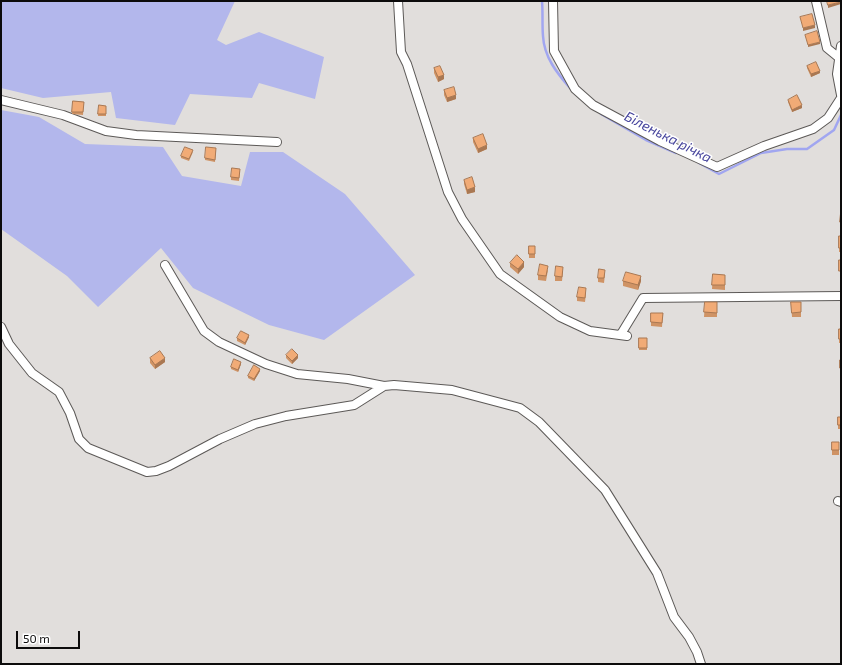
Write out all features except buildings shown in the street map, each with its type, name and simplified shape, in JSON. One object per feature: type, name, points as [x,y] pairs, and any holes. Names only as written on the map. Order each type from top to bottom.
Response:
[{"type":"street","points":[[398,1],[401,52],[407,64],[448,192],[466,224],[500,274],[560,317],[590,331],[624,335],[643,298],[841,296]]},
{"type":"street","points":[[553,1],[554,51],[575,88],[593,105],[660,141],[717,167],[764,146],[813,129],[828,118],[841,96],[837,74],[838,57],[841,46]]},
{"type":"street","points":[[816,1],[827,48],[838,57]]},
{"type":"street","points":[[1,100],[63,115],[106,131],[136,135],[276,142]]},
{"type":"street","points":[[165,265],[204,331],[219,342],[266,364],[297,374],[348,379],[384,386],[394,385],[452,390],[520,408],[538,422],[605,490],[657,573],[674,617],[689,638],[701,664]]},
{"type":"street","points":[[1,327],[9,344],[32,373],[59,392],[70,412],[79,439],[88,448],[147,472],[156,471],[169,466],[220,439],[255,424],[286,416],[354,405],[384,386]]},
{"type":"shaded area","points":[[1,1],[235,1],[217,40],[226,45],[259,32],[324,57],[315,99],[259,83],[252,98],[190,94],[175,125],[116,118],[111,92],[43,98],[1,88]]},
{"type":"shaded area","points":[[1,110],[39,117],[85,144],[163,147],[182,176],[241,186],[250,152],[283,152],[345,194],[415,275],[324,340],[269,325],[193,288],[161,248],[98,307],[67,276],[1,229]]},
{"type":"waterway","name":"Біленька річка","points":[[542,1],[543,36],[546,51],[552,64],[570,88]]},
{"type":"waterway","name":"Біленька річка","points":[[601,114],[646,140],[676,153]]},
{"type":"waterway","name":"Біленька річка","points":[[699,163],[719,174],[761,153],[787,149],[807,149],[834,130],[841,115]]}]
